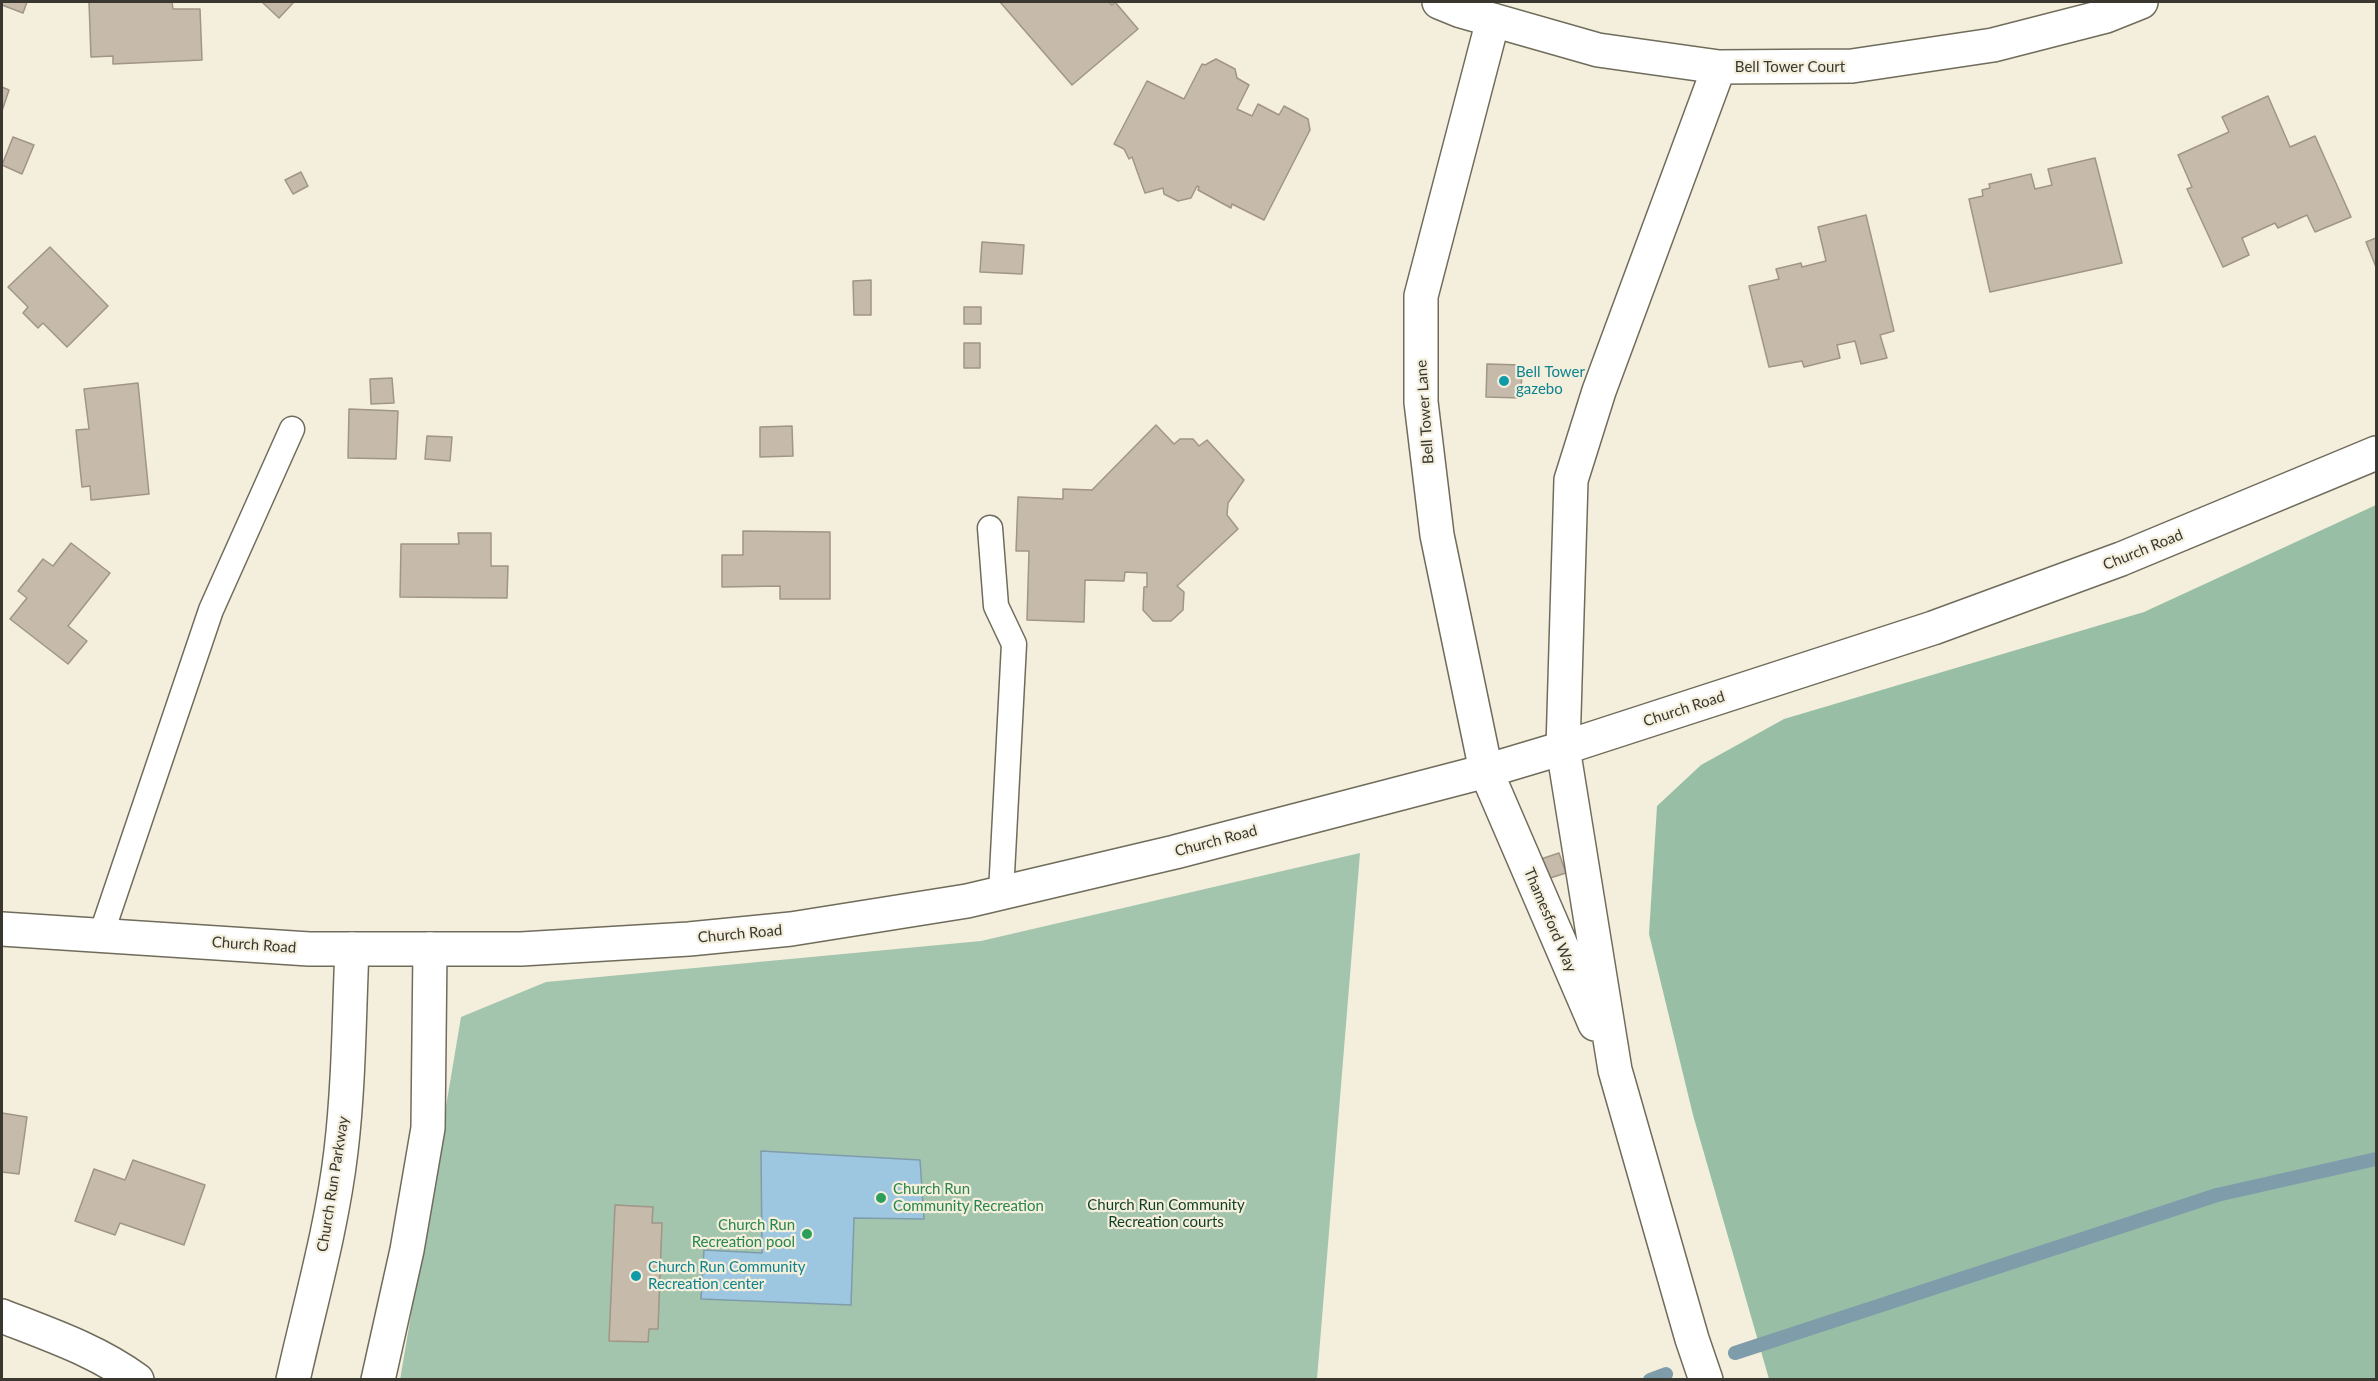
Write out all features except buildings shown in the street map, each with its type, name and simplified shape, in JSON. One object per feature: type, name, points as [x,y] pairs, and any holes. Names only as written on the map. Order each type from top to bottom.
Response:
[{"type":"street","name":"Bell Tower Court","points":[[1439,2],[1493,21],[1598,50],[1719,67],[1852,66],[1993,45],[2106,16],[2141,2]]},
{"type":"street","name":"Bell Tower Lane","points":[[1486,771],[1437,535],[1421,402],[1421,296],[1493,21]]},
{"type":"street","points":[[1563,748],[1571,480],[1599,391],[1719,67]]},
{"type":"street","name":"Church Road","points":[[2,929],[309,949],[521,949],[689,939],[791,929],[966,901],[1175,852],[1486,771],[1563,748],[1933,628],[2121,559],[2376,453]]},
{"type":"street","name":"Thamesford Way","points":[[1563,748],[1615,1070]]},
{"type":"street","name":"Thamesford Way","points":[[1486,771],[1615,1070],[1706,1380]]},
{"type":"street","name":"Church Run Parkway","points":[[293,1380],[322,1254],[341,1152],[346,1095],[351,949]]},
{"type":"street","points":[[378,1380],[407,1250],[429,1128],[430,949]]},
{"type":"street","points":[[2,1316],[101,1357],[137,1380]]},
{"type":"lane","points":[[101,936],[211,609],[292,429]]},
{"type":"lane","points":[[990,528],[996,606],[1014,644],[1001,893]]},
{"type":"green space","points":[[2376,505],[2376,1379],[1769,1379],[1693,1115],[1649,934],[1657,806],[1701,765],[1784,719],[2144,612]]},
{"type":"green space","name":"Church Run Community Recreation","points":[[1360,853],[1317,1379],[400,1380],[461,1017],[546,982],[981,941]]},
{"type":"water","name":"Church Run Recreation pool","points":[[761,1151],[920,1160],[924,1219],[854,1218],[851,1305],[701,1299],[704,1250],[762,1253]]},
{"type":"waterway","points":[[1735,1353],[2217,1195],[2376,1159]]},
{"type":"waterway","points":[[1650,1380],[1666,1374]]},
{"type":"place","name":"Bell Tower gazebo","points":[[1504,381]]},
{"type":"place","name":"Church Run Community Recreation","points":[[881,1198]]},
{"type":"place","name":"Church Run Recreation pool","points":[[807,1234]]},
{"type":"place","name":"Church Run Community Recreation center","points":[[636,1276]]},
{"type":"park label","name":"Church Run Community Recreation courts","points":[[1166,1214]]}]
